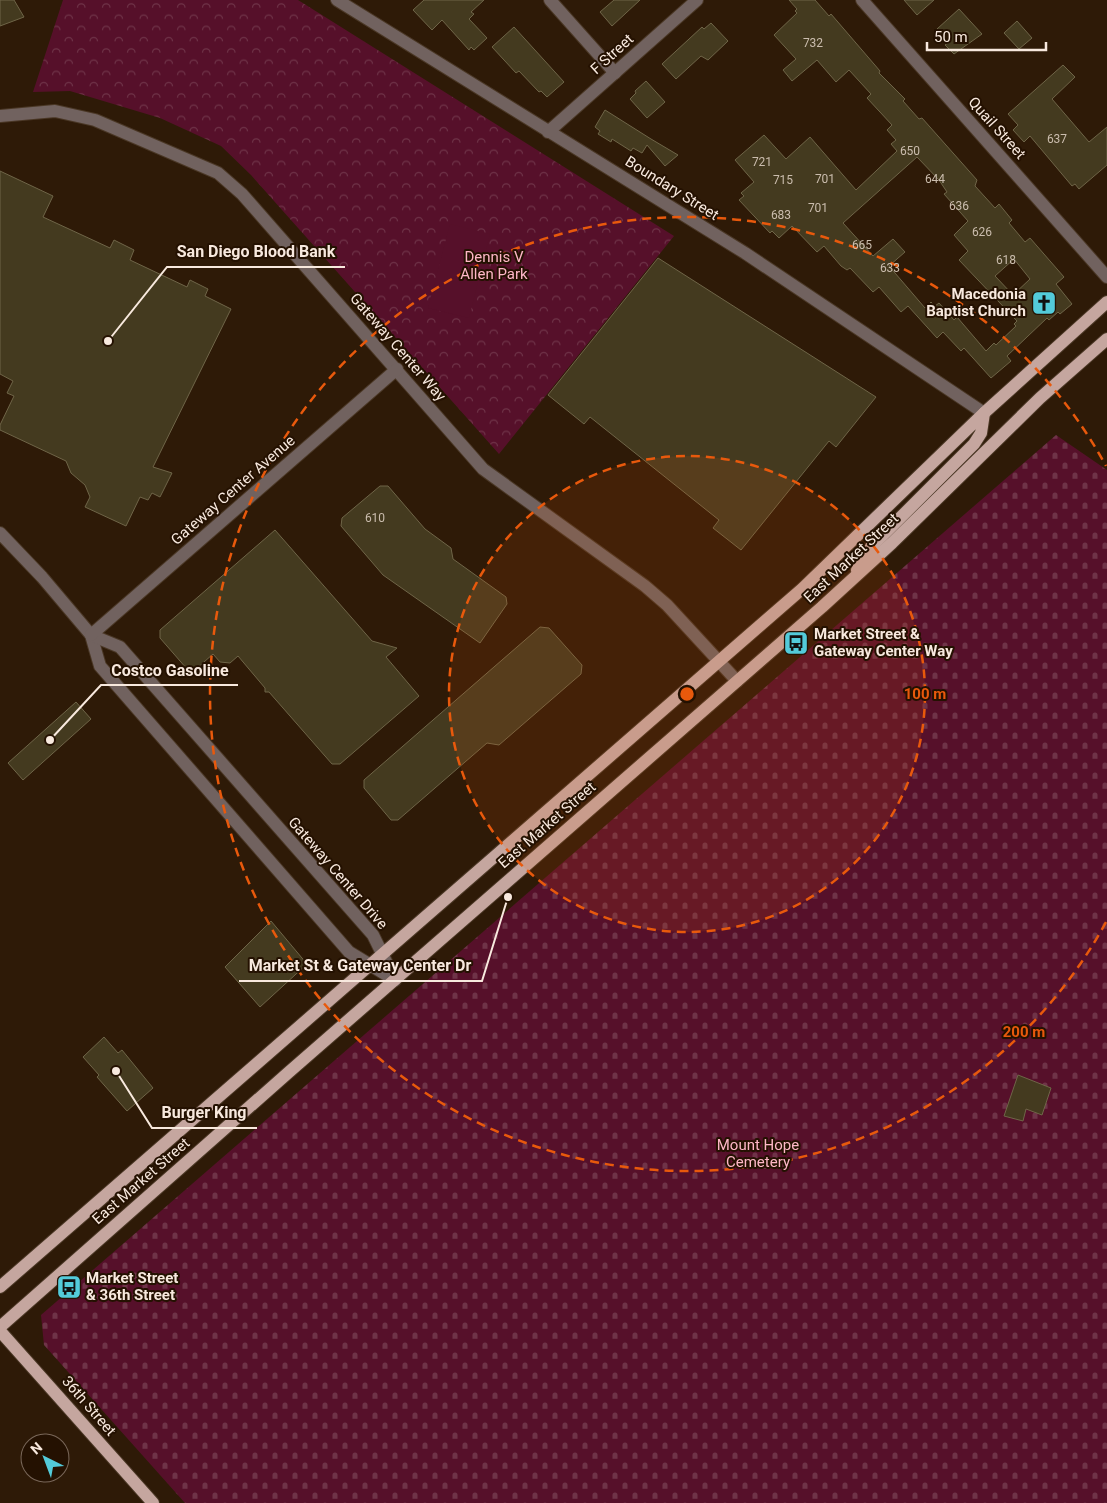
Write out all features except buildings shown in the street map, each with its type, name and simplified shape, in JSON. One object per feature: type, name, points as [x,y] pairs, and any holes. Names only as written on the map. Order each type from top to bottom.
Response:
[{"type":"main road","name":"East Market Street","points":[[0,1287],[809,583],[984,413],[1107,302]]},
{"type":"main road","name":"East Market Street","points":[[0,1329],[848,584],[892,544],[1040,398],[1107,339]]},
{"type":"main road","points":[[848,584],[872,548],[974,444],[980,433],[984,413]]},
{"type":"main road","name":"36th Street","points":[[0,1329],[153,1503]]},
{"type":"street","name":"Boundary Street","points":[[337,0],[745,254],[984,413]]},
{"type":"street","points":[[550,0],[615,73]]},
{"type":"street","name":"F Street","points":[[548,132],[697,0]]},
{"type":"street","name":"Quail Street","points":[[862,0],[1107,277]]},
{"type":"street","name":"Gateway Center Way","points":[[0,116],[54,111],[95,120],[218,173],[242,194],[397,368],[483,469],[645,586],[667,605],[737,681]]},
{"type":"street","name":"Gateway Center Avenue","points":[[91,635],[397,368]]},
{"type":"street","name":"Gateway Center Drive","points":[[0,533],[42,577],[91,635],[100,666],[351,955],[395,980]]},
{"type":"street","name":"Gateway Center Drive","points":[[91,635],[120,647],[373,935],[395,980]]},
{"type":"green space","name":"Dennis V Allen Park","points":[[63,0],[298,0],[674,236],[499,454],[251,175],[221,146],[160,118],[70,91],[33,92]]},
{"type":"green space","points":[[450,224],[490,234],[469,318],[428,308]]},
{"type":"green space","name":"Mount Hope Cemetery","points":[[1056,435],[1107,470],[1107,1503],[185,1503],[44,1345],[41,1315]]},
{"type":"place","name":"Macedonia Baptist Church","points":[[1044,303]]},
{"type":"place","name":"San Diego Blood Bank","points":[[108,341]]},
{"type":"place","name":"Market Street & Gateway Center Way","points":[[796,643]]},
{"type":"place","name":"Costco Gasoline","points":[[50,740]]},
{"type":"place","name":"Market St & Gateway Center Dr","points":[[508,897]]},
{"type":"place","name":"Burger King","points":[[116,1071]]},
{"type":"place","name":"Market Street & 36th Street","points":[[69,1287]]}]
